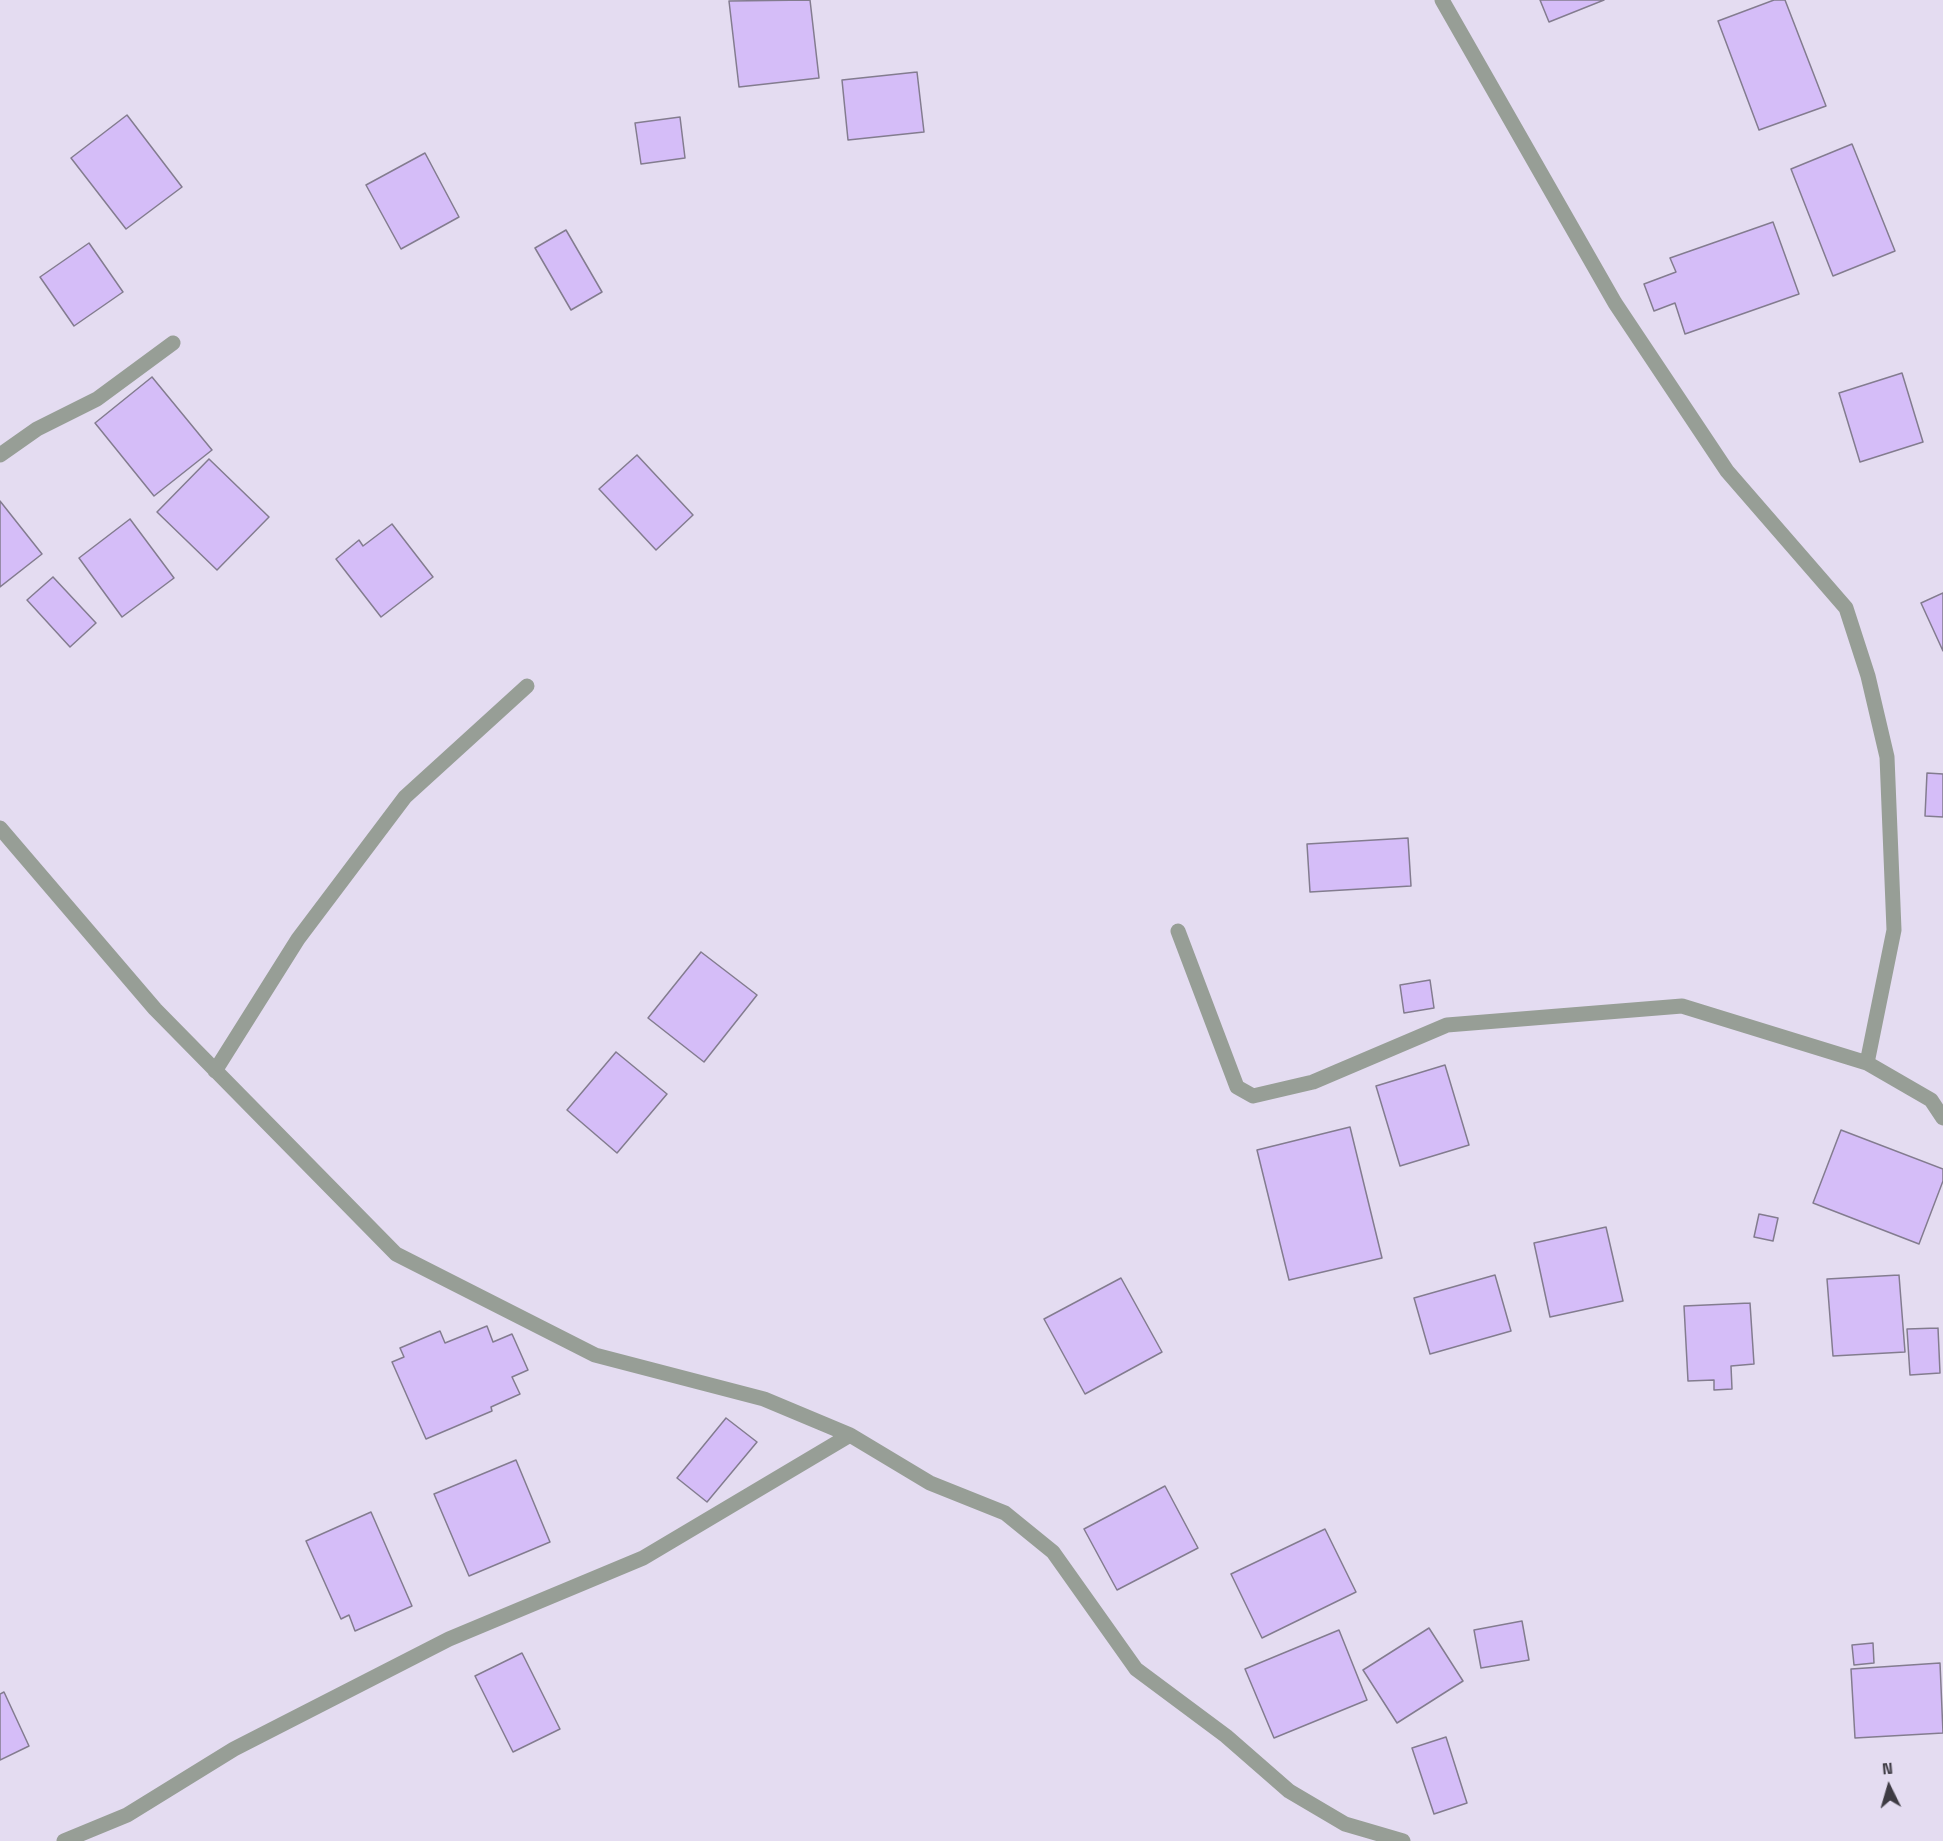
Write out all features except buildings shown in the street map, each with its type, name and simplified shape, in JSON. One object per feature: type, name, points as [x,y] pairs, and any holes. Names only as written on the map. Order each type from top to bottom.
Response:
[{"type":"street","points":[[1442,0],[1615,303],[1727,471],[1846,608],[1868,676],[1887,757],[1894,930],[1867,1063]]},
{"type":"street","points":[[0,455],[38,429],[97,399],[173,343]]},
{"type":"street","points":[[215,1071],[298,939],[405,797],[527,686]]},
{"type":"street","points":[[0,828],[155,1009],[396,1254],[594,1355],[764,1399],[850,1435],[930,1483],[1005,1513],[1053,1552],[1136,1669],[1226,1736],[1289,1791],[1345,1824],[1402,1841]]},
{"type":"street","points":[[1178,931],[1237,1087],[1253,1096],[1313,1082],[1447,1025],[1682,1005],[1867,1063],[1931,1100],[1943,1118]]},
{"type":"street","points":[[64,1841],[128,1815],[234,1749],[449,1639],[643,1558],[850,1435]]}]
